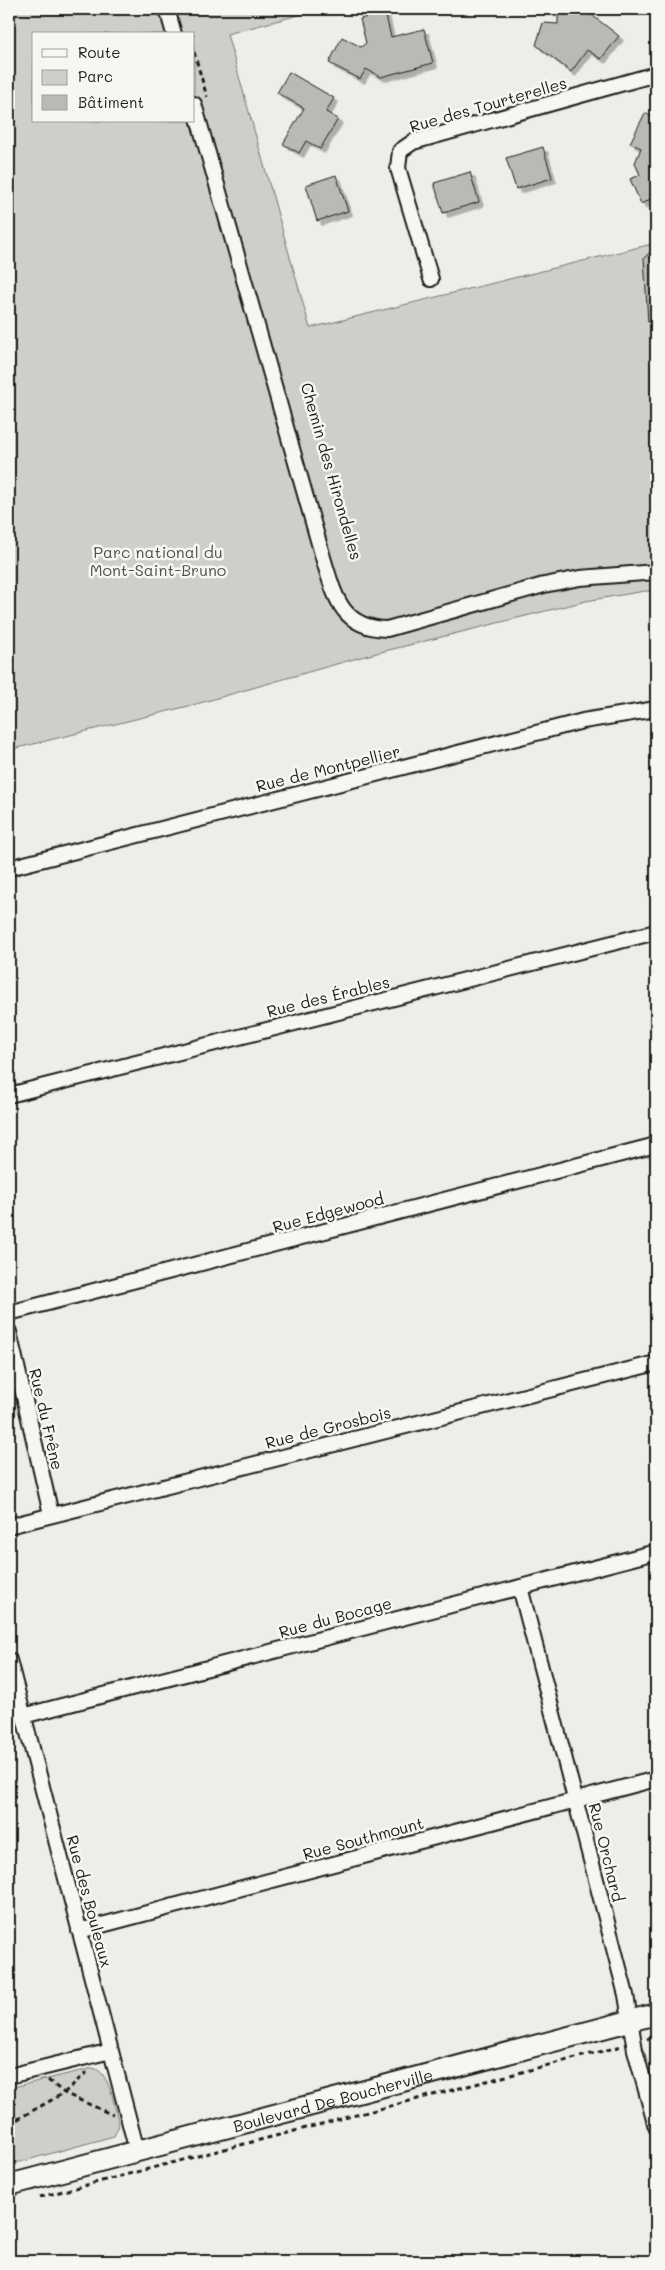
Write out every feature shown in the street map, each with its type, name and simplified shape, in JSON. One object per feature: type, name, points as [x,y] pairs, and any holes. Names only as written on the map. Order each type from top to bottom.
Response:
[{"type":"street","points":[[167,9],[173,32]]},
{"type":"street","name":"Rue des Tourterelles","points":[[431,279],[398,168],[400,151],[413,142],[656,74]]},
{"type":"street","name":"Chemin des Hirondelles","points":[[195,108],[326,569],[335,594],[345,613],[354,621],[366,626],[387,629],[544,585],[580,578],[656,572]]},
{"type":"street","name":"Rue de Montpellier","points":[[9,868],[583,721],[656,709]]},
{"type":"street","name":"Rue des Érables","points":[[9,1095],[656,932]]},
{"type":"street","name":"Rue Edgewood","points":[[9,1313],[656,1145]]},
{"type":"street","name":"Rue du Frêne","points":[[9,1332],[51,1514]]},
{"type":"street","name":"Rue de Grosbois","points":[[9,1526],[656,1363]]},
{"type":"street","name":"Rue du Bocage","points":[[23,1716],[656,1552]]},
{"type":"street","name":"Rue Orchard","points":[[520,1587],[626,1996],[635,2050],[656,2127]]},
{"type":"street","name":"Rue des Bouleaux","points":[[9,1660],[137,2151]]},
{"type":"street","name":"Rue Southmount","points":[[79,1931],[656,1779]]},
{"type":"street","name":"Boulevard De Boucherville","points":[[9,2185],[656,2014]]},
{"type":"street","points":[[9,2076],[111,2051]]},
{"type":"path","points":[[195,56],[207,98]]},
{"type":"path","points":[[649,2038],[656,2036]]},
{"type":"path","name":"Boulevard De Boucherville","points":[[37,2198],[617,2047]]},
{"type":"path","points":[[9,2124],[64,2093],[111,2051]]},
{"type":"path","points":[[35,2069],[64,2093],[116,2117],[128,2114]]},
{"type":"green space","name":"Parc national du Mont-Saint-Bruno","points":[[9,9],[321,9],[227,34],[310,328],[656,243],[656,592],[645,591],[586,601],[361,657],[193,705],[9,750]]},
{"type":"green space","points":[[93,2068],[104,2076],[111,2092],[119,2125],[114,2136],[9,2165],[9,2088]]},
{"type":"building","points":[[558,9],[584,9],[619,36],[601,59],[587,50],[571,72],[536,45],[543,23],[558,24]]},
{"type":"building","points":[[385,12],[391,37],[424,29],[433,63],[381,77],[366,69],[360,79],[329,63],[342,37],[361,47],[366,43],[360,19]]},
{"type":"building","points":[[289,72],[334,98],[326,112],[338,119],[320,149],[306,141],[299,153],[283,144],[304,108],[277,93]]},
{"type":"building","points":[[645,113],[656,119],[656,196],[641,204],[630,179],[640,175],[635,163],[641,148],[630,143]]},
{"type":"building","points":[[543,147],[552,178],[516,189],[506,158]]},
{"type":"building","points":[[470,172],[479,202],[443,213],[434,183]]},
{"type":"building","points":[[336,175],[348,211],[317,221],[306,185]]},
{"type":"building","points":[[656,247],[656,322],[648,322],[644,258]]}]
